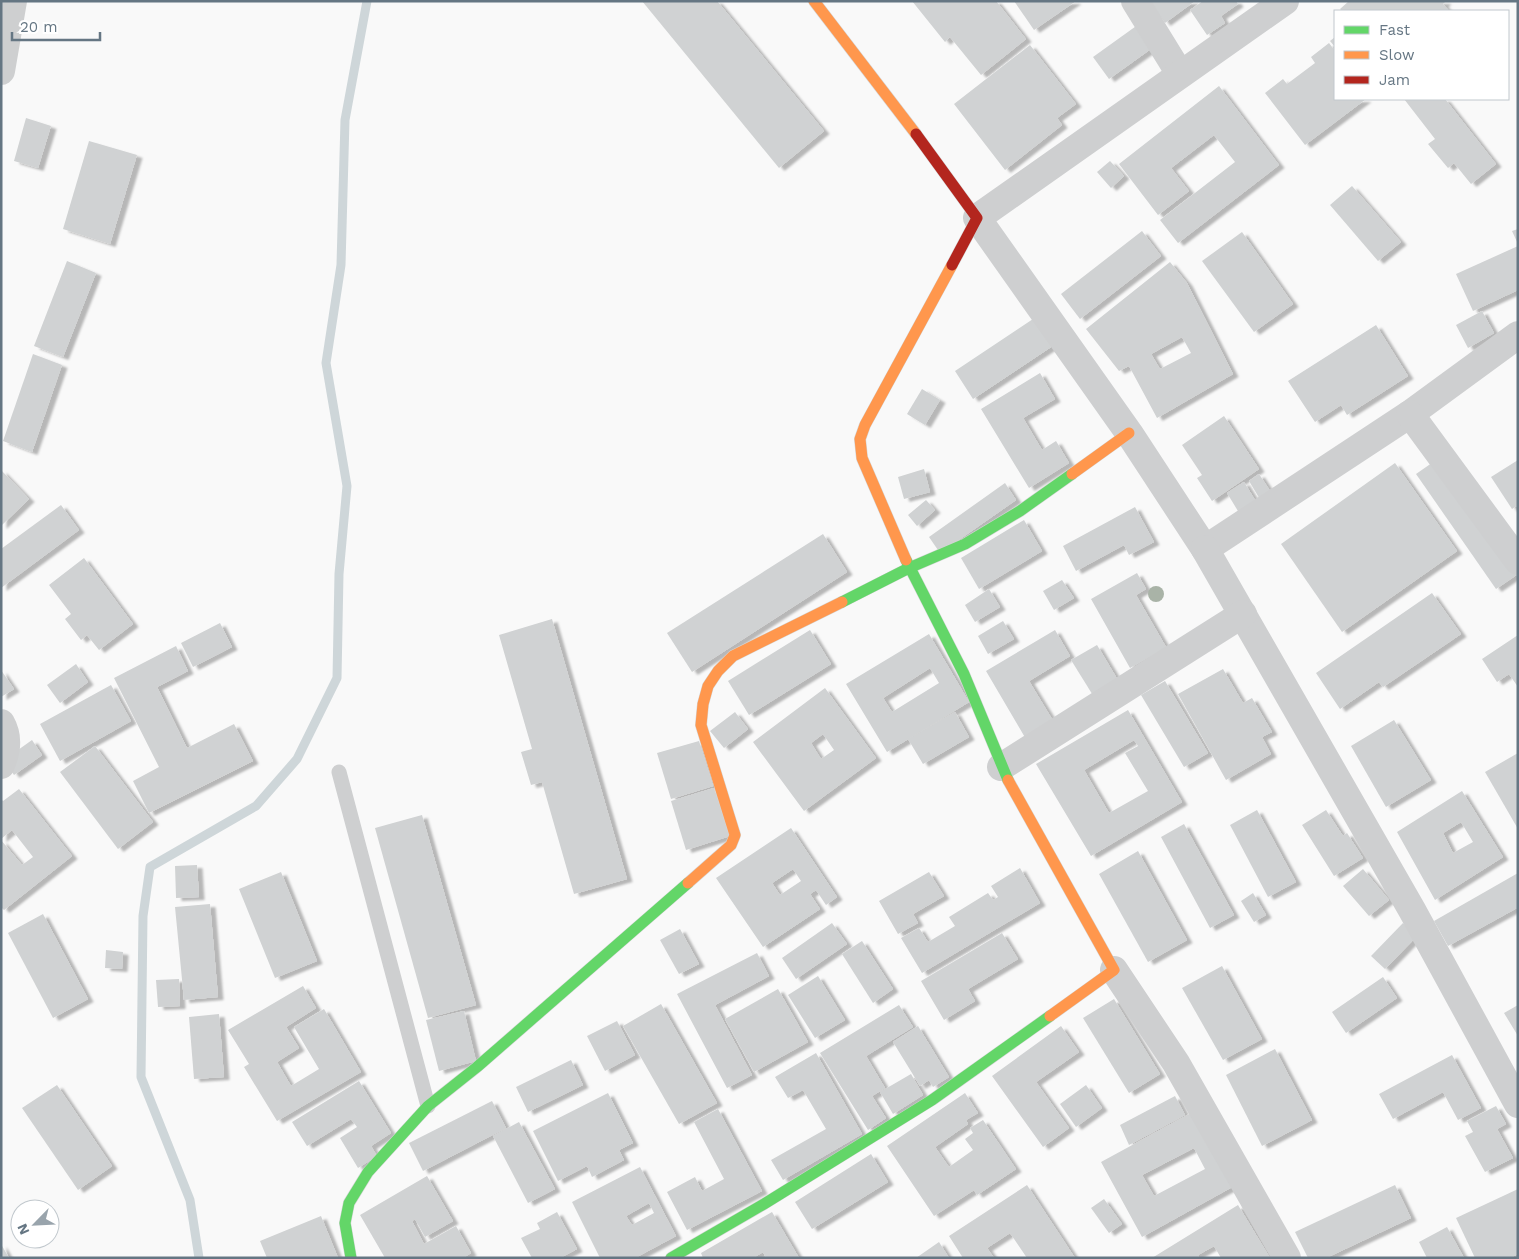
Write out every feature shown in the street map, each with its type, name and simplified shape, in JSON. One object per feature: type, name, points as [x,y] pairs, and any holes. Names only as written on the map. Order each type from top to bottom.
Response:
[{"type":"street","points":[[2,65],[13,1]]},
{"type":"street","points":[[814,1],[911,126],[977,218],[1130,433],[1206,549],[1412,910],[1518,1104]]},
{"type":"street","points":[[1135,1],[1180,74]]},
{"type":"street","points":[[1285,1],[977,218],[865,424],[860,438],[862,458],[909,568],[964,674],[1002,767],[1114,970],[1176,1064],[1287,1258]]},
{"type":"street","points":[[1206,549],[1410,414],[1518,334]]},
{"type":"street","points":[[1410,414],[1518,561]]},
{"type":"street","points":[[351,1258],[345,1223],[349,1203],[368,1172],[428,1106],[477,1067],[731,845],[735,835],[701,725],[707,686],[718,669],[733,656],[909,568],[965,544],[1020,510],[1130,433]]},
{"type":"street","points":[[1002,767],[1243,614]]},
{"type":"street","points":[[1,723],[6,732],[6,754],[1,765]]},
{"type":"street","points":[[671,1258],[764,1204],[932,1100],[1114,970]]},
{"type":"lane","points":[[339,772],[428,1106]]},
{"type":"building","points":[[642,1],[717,1],[824,131],[779,168]]},
{"type":"building","points":[[912,1],[996,1],[1026,39],[981,75],[950,37],[945,42]]},
{"type":"building","points":[[1014,1],[1076,1],[1034,30]]},
{"type":"building","points":[[1149,1],[1195,1],[1165,23]]},
{"type":"building","points":[[1203,1],[1236,1],[1238,4],[1221,16],[1225,23],[1207,35],[1190,10]]},
{"type":"building","points":[[1349,1],[1446,1],[1443,4],[1448,10],[1341,10]]},
{"type":"building","points":[[1139,24],[1155,46],[1109,79],[1093,57]]},
{"type":"building","points":[[1334,38],[1334,46],[1330,41]]},
{"type":"building","points":[[1329,43],[1334,50],[1334,100],[1365,100],[1305,145],[1265,93],[1283,79],[1287,84],[1315,63],[1311,57]]},
{"type":"building","points":[[1030,45],[1076,104],[1057,118],[1062,125],[1005,170],[954,104]]},
{"type":"building","points":[[1219,86],[1279,165],[1178,243],[1160,220],[1235,162],[1214,135],[1171,168],[1189,191],[1158,215],[1119,164]]},
{"type":"building","points":[[1405,100],[1446,100],[1496,164],[1471,184],[1454,163],[1448,168],[1428,144],[1435,139]]},
{"type":"building","points":[[26,118],[51,126],[38,168],[14,161]]},
{"type":"building","points":[[89,141],[137,155],[110,244],[63,229]]},
{"type":"building","points":[[1110,161],[1124,176],[1111,188],[1097,172]]},
{"type":"building","points":[[1352,186],[1401,242],[1378,261],[1330,205]]},
{"type":"building","points":[[1518,229],[1518,244],[1512,231]]},
{"type":"building","points":[[1142,231],[1161,256],[1080,319],[1061,294]]},
{"type":"building","points":[[1242,232],[1293,304],[1254,332],[1202,261]]},
{"type":"building","points":[[1518,246],[1518,290],[1473,311],[1456,274]]},
{"type":"building","points":[[67,261],[96,273],[63,357],[34,346]]},
{"type":"building","points":[[1170,262],[1187,283],[1233,374],[1157,418],[1129,366],[1119,371],[1086,329]],"holes":[[[1182,337],[1191,353],[1160,369],[1151,354]]]},
{"type":"building","points":[[1482,311],[1494,333],[1468,348],[1456,325]]},
{"type":"building","points":[[1033,319],[1051,347],[973,399],[955,371]]},
{"type":"building","points":[[1376,325],[1408,376],[1347,415],[1341,405],[1315,422],[1288,381]]},
{"type":"building","points":[[33,354],[62,365],[32,452],[3,441]]},
{"type":"building","points":[[1040,373],[1055,399],[1023,418],[1042,450],[1056,441],[1069,463],[1029,488],[981,409]]},
{"type":"building","points":[[922,389],[940,400],[925,425],[907,414]]},
{"type":"building","points":[[1224,416],[1259,469],[1212,501],[1197,478],[1202,475],[1182,445]]},
{"type":"building","points":[[1439,458],[1518,574],[1496,589],[1416,474]]},
{"type":"building","points":[[1518,460],[1518,505],[1512,509],[1491,477]]},
{"type":"building","points":[[1395,463],[1457,551],[1342,632],[1281,544]]},
{"type":"building","points":[[924,469],[930,492],[904,499],[898,477]]},
{"type":"building","points":[[1,470],[29,499],[1,526]]},
{"type":"building","points":[[1259,474],[1272,494],[1261,501],[1249,481]]},
{"type":"building","points":[[1244,482],[1258,505],[1241,516],[1227,493]]},
{"type":"building","points":[[1005,483],[1016,500],[940,553],[929,537]]},
{"type":"building","points":[[926,500],[935,510],[917,526],[908,515]]},
{"type":"building","points":[[61,505],[79,530],[1,588],[1,549]]},
{"type":"building","points":[[1135,507],[1154,542],[1129,555],[1124,545],[1076,571],[1063,546]]},
{"type":"building","points":[[1024,520],[1042,551],[979,589],[961,558]]},
{"type":"building","points":[[823,534],[847,572],[692,672],[667,633]]},
{"type":"building","points":[[84,558],[133,624],[99,650],[87,635],[81,640],[65,619],[71,614],[49,585]]},
{"type":"building","points":[[1137,573],[1146,589],[1136,595],[1166,647],[1130,668],[1091,599]]},
{"type":"building","points":[[1062,580],[1074,598],[1054,610],[1043,591]]},
{"type":"building","points":[[989,589],[1000,607],[975,622],[965,605]]},
{"type":"building","points":[[1432,593],[1461,634],[1383,687],[1379,682],[1340,709],[1316,673]]},
{"type":"building","points":[[552,619],[627,879],[574,894],[542,782],[531,785],[521,752],[532,749],[499,635]]},
{"type":"building","points":[[1003,621],[1014,639],[988,654],[978,636]]},
{"type":"building","points":[[220,623],[232,647],[193,667],[181,643]]},
{"type":"building","points":[[810,630],[831,664],[749,715],[728,681]]},
{"type":"building","points":[[1055,630],[1070,656],[1029,681],[1058,729],[1030,746],[986,671]]},
{"type":"building","points":[[929,634],[969,702],[887,752],[846,684]],"holes":[[[930,668],[939,683],[892,712],[883,698]]]},
{"type":"building","points":[[1518,635],[1518,687],[1509,674],[1497,682],[1482,659]]},
{"type":"building","points":[[1097,645],[1119,682],[1094,697],[1071,660]]},
{"type":"building","points":[[176,646],[188,671],[157,687],[187,748],[234,724],[253,761],[149,813],[133,781],[159,767],[114,678]]},
{"type":"building","points":[[76,664],[88,682],[60,703],[47,685]]},
{"type":"building","points":[[1223,669],[1243,703],[1252,698],[1272,732],[1262,737],[1271,754],[1226,780],[1178,694]]},
{"type":"building","points":[[1,670],[14,689],[1,697]]},
{"type":"building","points":[[1165,681],[1208,753],[1184,767],[1141,695]]},
{"type":"building","points":[[111,685],[131,721],[60,761],[40,724]]},
{"type":"building","points":[[825,688],[876,758],[804,811],[753,742]],"holes":[[[823,734],[834,750],[821,759],[811,743]]]},
{"type":"building","points":[[1128,710],[1182,802],[1091,856],[1036,764]],"holes":[[[1134,740],[1138,746],[1125,753],[1148,791],[1109,813],[1084,770]]]},
{"type":"building","points":[[735,712],[748,729],[724,748],[710,731]]},
{"type":"building","points":[[955,712],[969,737],[923,764],[908,739]]},
{"type":"building","points":[[1394,720],[1431,780],[1386,807],[1351,746]]},
{"type":"building","points":[[32,740],[42,755],[14,775],[4,760]]},
{"type":"building","points":[[699,741],[713,786],[671,799],[657,753]]},
{"type":"building","points":[[95,746],[153,822],[118,849],[60,772]]},
{"type":"building","points":[[1518,753],[1518,829],[1485,772]]},
{"type":"building","points":[[714,788],[730,836],[686,850],[671,801]]},
{"type":"building","points":[[19,789],[72,856],[4,910],[1,907],[1,840],[22,865],[33,857],[12,830],[1,839],[1,799],[3,801]]},
{"type":"building","points":[[1462,791],[1503,857],[1435,900],[1397,832]],"holes":[[[1461,822],[1473,842],[1453,853],[1443,833]]]},
{"type":"building","points":[[1257,810],[1296,882],[1268,897],[1230,825]]},
{"type":"building","points":[[1326,810],[1343,836],[1347,833],[1363,858],[1334,876],[1302,825]]},
{"type":"building","points":[[422,815],[476,1005],[428,1018],[375,828]]},
{"type":"building","points":[[1184,824],[1234,915],[1210,928],[1161,837]]},
{"type":"building","points":[[791,828],[837,897],[826,905],[816,890],[810,894],[820,909],[763,947],[716,878]],"holes":[[[793,869],[801,881],[780,895],[772,883]]]},
{"type":"building","points":[[1138,851],[1187,940],[1148,962],[1099,874]]},
{"type":"building","points":[[197,865],[199,897],[176,898],[175,866]]},
{"type":"building","points":[[1020,868],[1040,903],[922,973],[901,938],[919,928],[928,942],[955,926],[949,917],[988,893],[993,900],[998,897],[991,886]]},
{"type":"building","points":[[1363,869],[1389,900],[1369,916],[1343,886]]},
{"type":"building","points":[[281,872],[317,961],[275,978],[239,889]]},
{"type":"building","points":[[929,872],[944,896],[913,914],[918,923],[898,934],[879,901]]},
{"type":"building","points":[[1518,873],[1518,910],[1517,908],[1448,946],[1434,921]]},
{"type":"building","points":[[1253,893],[1266,915],[1254,922],[1241,901]]},
{"type":"building","points":[[210,904],[218,997],[184,1000],[175,907]]},
{"type":"building","points":[[43,914],[88,999],[53,1018],[8,933]]},
{"type":"building","points":[[832,923],[847,944],[796,979],[782,958]]},
{"type":"building","points":[[1403,923],[1417,936],[1385,969],[1371,956]]},
{"type":"building","points":[[680,929],[699,964],[679,974],[660,940]]},
{"type":"building","points":[[1002,933],[1018,959],[968,989],[975,1001],[944,1020],[921,981]]},
{"type":"building","points":[[862,941],[893,989],[873,1003],[842,954]]},
{"type":"building","points":[[106,950],[123,952],[122,969],[105,968]]},
{"type":"building","points":[[757,953],[769,976],[715,1005],[752,1075],[727,1088],[677,994]]},
{"type":"building","points":[[1222,966],[1262,1039],[1223,1060],[1182,988]]},
{"type":"building","points":[[818,976],[845,1020],[815,1038],[788,995]]},
{"type":"building","points":[[1383,977],[1397,998],[1346,1033],[1332,1012]]},
{"type":"building","points":[[179,979],[180,1006],[158,1007],[156,980]]},
{"type":"building","points":[[303,986],[316,1008],[286,1027],[299,1048],[277,1062],[291,1086],[319,1069],[294,1027],[324,1009],[361,1072],[277,1121],[244,1067],[249,1064],[228,1030]]},
{"type":"building","points":[[778,989],[808,1042],[754,1072],[725,1019]]},
{"type":"building","points":[[1114,999],[1160,1074],[1129,1093],[1083,1018]]},
{"type":"building","points":[[661,1004],[717,1103],[679,1124],[623,1026]]},
{"type":"building","points":[[899,1005],[913,1027],[866,1056],[885,1088],[872,1096],[886,1118],[868,1130],[820,1053]]},
{"type":"building","points":[[1518,1005],[1518,1036],[1504,1013]]},
{"type":"building","points":[[464,1011],[476,1061],[439,1071],[426,1020]]},
{"type":"building","points":[[219,1014],[224,1077],[194,1079],[189,1017]]},
{"type":"building","points":[[617,1021],[635,1055],[605,1071],[587,1036]]},
{"type":"building","points":[[918,1026],[949,1077],[933,1087],[929,1080],[920,1086],[893,1042]]},
{"type":"building","points":[[1061,1026],[1079,1052],[1036,1082],[1069,1128],[1043,1147],[992,1076]]},
{"type":"building","points":[[1275,1049],[1312,1120],[1262,1146],[1226,1075]]},
{"type":"building","points":[[816,1053],[862,1134],[783,1180],[771,1160],[826,1129],[803,1090],[788,1098],[775,1077]]},
{"type":"building","points":[[1452,1055],[1481,1108],[1458,1120],[1443,1092],[1393,1119],[1379,1094]]},
{"type":"building","points":[[571,1060],[583,1085],[528,1112],[516,1087]]},
{"type":"building","points":[[911,1074],[923,1095],[893,1114],[880,1092]]},
{"type":"building","points":[[359,1081],[391,1133],[371,1146],[377,1156],[358,1168],[340,1138],[357,1127],[351,1119],[307,1146],[292,1122]]},
{"type":"building","points":[[57,1085],[112,1166],[78,1190],[22,1108]]},
{"type":"building","points":[[1086,1085],[1102,1108],[1076,1127],[1060,1104]]},
{"type":"building","points":[[608,1093],[633,1143],[619,1150],[624,1160],[592,1177],[587,1166],[558,1181],[533,1131]]},
{"type":"building","points":[[965,1093],[978,1113],[966,1120],[968,1124],[935,1147],[949,1167],[973,1150],[965,1139],[973,1133],[970,1128],[983,1120],[1016,1169],[977,1195],[974,1190],[934,1216],[887,1146]]},
{"type":"building","points":[[1175,1096],[1185,1115],[1129,1145],[1120,1125]]},
{"type":"building","points":[[492,1101],[506,1128],[423,1171],[409,1143]]},
{"type":"building","points":[[1496,1106],[1506,1124],[1497,1129],[1513,1158],[1485,1172],[1465,1136],[1473,1132],[1467,1121]]},
{"type":"building","points":[[718,1109],[762,1191],[687,1230],[667,1192],[695,1177],[702,1191],[724,1179],[694,1122]]},
{"type":"building","points":[[1193,1112],[1234,1186],[1142,1237],[1101,1162]],"holes":[[[1194,1148],[1205,1169],[1154,1196],[1142,1175]]]},
{"type":"building","points":[[519,1122],[555,1189],[528,1203],[493,1136]]},
{"type":"building","points":[[871,1154],[888,1182],[812,1229],[795,1202]]},
{"type":"building","points":[[640,1167],[676,1236],[635,1258],[600,1258],[572,1202]],"holes":[[[649,1203],[654,1213],[632,1225],[626,1216]]]},
{"type":"building","points":[[427,1176],[453,1221],[425,1237],[415,1219],[412,1221],[424,1244],[456,1226],[471,1253],[463,1258],[385,1258],[360,1215]]},
{"type":"building","points":[[1027,1185],[1075,1258],[1027,1258],[1010,1233],[987,1248],[994,1258],[963,1258],[949,1236]]},
{"type":"building","points":[[1395,1185],[1411,1218],[1326,1258],[1308,1258],[1295,1232]]},
{"type":"building","points":[[1518,1189],[1518,1254],[1510,1258],[1475,1258],[1456,1218]]},
{"type":"building","points":[[1104,1199],[1122,1224],[1109,1233],[1091,1208]]},
{"type":"building","points":[[1238,1205],[1270,1258],[1221,1258],[1214,1246],[1198,1255],[1199,1258],[1152,1258]]},
{"type":"building","points":[[557,1212],[577,1249],[560,1258],[532,1258],[521,1238],[540,1229],[537,1223]]},
{"type":"building","points":[[772,1212],[799,1258],[766,1258],[763,1252],[753,1258],[703,1258],[701,1253]]},
{"type":"building","points":[[321,1216],[338,1258],[267,1258],[260,1241]]},
{"type":"building","points":[[1447,1227],[1464,1258],[1427,1258],[1419,1242]]},
{"type":"building","points":[[939,1242],[949,1258],[916,1258]]},
{"type":"building","points":[[1,1244],[9,1258],[1,1258]]},
{"type":"waterway","points":[[199,1258],[190,1200],[141,1077],[143,916],[150,867],[256,806],[297,759],[337,678],[339,574],[347,486],[326,363],[341,265],[345,120],[367,1]]},
{"type":"traffic: fast","points":[[842,602],[909,568],[965,544],[1020,511],[1072,474]]},
{"type":"traffic: fast","points":[[906,560],[964,674],[1008,780]]},
{"type":"traffic: fast","points":[[351,1258],[345,1223],[349,1203],[368,1172],[428,1106],[477,1067],[688,883]]},
{"type":"traffic: fast","points":[[671,1258],[764,1204],[932,1100],[1050,1016]]},
{"type":"traffic: slow","points":[[814,1],[916,134]]},
{"type":"traffic: slow","points":[[906,560],[862,458],[860,439],[865,425],[952,265]]},
{"type":"traffic: slow","points":[[1072,474],[1129,433]]},
{"type":"traffic: slow","points":[[688,883],[731,845],[735,835],[701,725],[703,704],[708,686],[718,671],[733,656],[842,602]]},
{"type":"traffic: slow","points":[[1008,780],[1114,970],[1050,1016]]},
{"type":"traffic: jam","points":[[916,134],[977,218],[952,265]]}]
